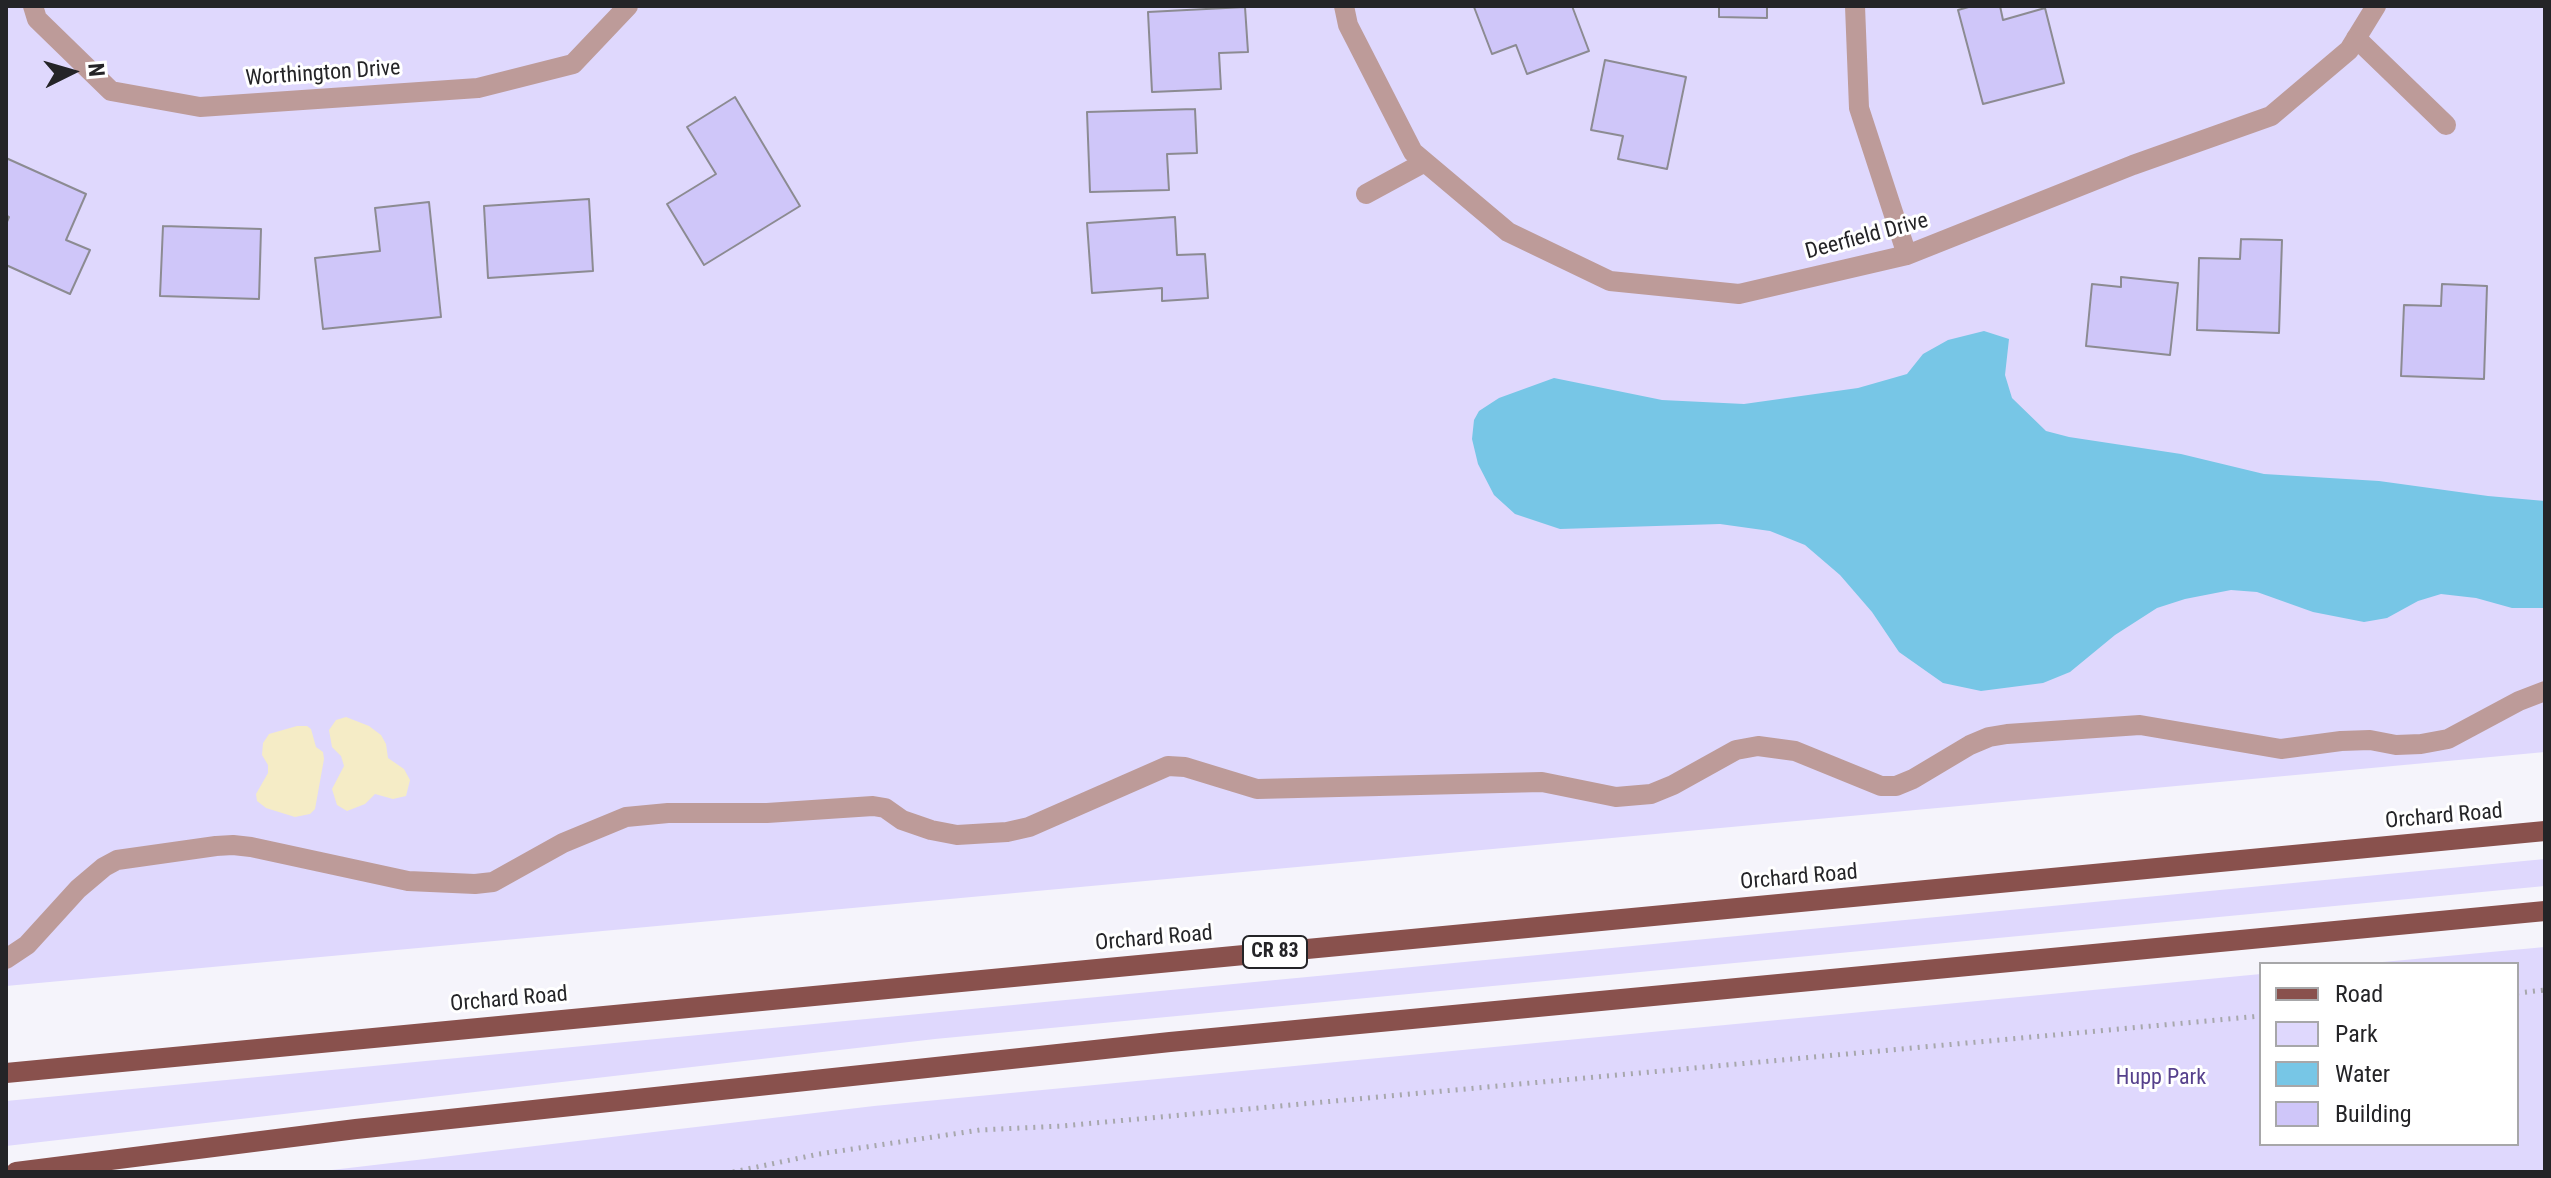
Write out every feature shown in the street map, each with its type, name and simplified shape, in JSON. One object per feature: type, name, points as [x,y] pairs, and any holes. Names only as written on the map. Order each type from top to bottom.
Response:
[{"type":"main road","name":"Orchard Road","points":[[6,1073],[2545,831]]},
{"type":"main road","points":[[16,1172],[356,1129],[1155,1043],[2545,911]]},
{"type":"street","name":"Worthington Drive","points":[[33,6],[37,19],[111,91],[200,107],[478,88],[573,64],[628,6]]},
{"type":"street","name":"Deerfield Drive","points":[[1344,6],[1348,25],[1413,152],[1508,232],[1610,281],[1739,294],[1907,255],[2133,165],[2271,116],[2349,50],[2376,6]]},
{"type":"street","points":[[1855,6],[1859,108],[1907,255]]},
{"type":"street","points":[[2356,38],[2446,125]]},
{"type":"street","points":[[1366,194],[1425,162]]},
{"type":"street","points":[[6,959],[27,945],[78,889],[117,860],[216,846],[251,847],[408,881],[475,884],[493,882],[563,843],[626,817],[873,806],[885,808],[902,820],[931,830],[957,835],[1007,832],[1029,827],[1168,766],[1185,767],[1257,789],[1526,781],[1616,797],[1651,794],[1736,750],[1758,746],[1795,751],[1881,786],[1896,786],[1970,745],[2007,734],[2140,725],[2281,749],[2341,741],[2421,744],[2448,739],[2519,701],[2545,691]]},
{"type":"path","points":[[2519,993],[2545,990]]},
{"type":"path","points":[[733,1172],[819,1154],[980,1130],[1078,1125],[2259,1016]]},
{"type":"green space","points":[[6,6],[2545,6],[2545,752],[6,986]]},
{"type":"green space","points":[[2545,859],[2545,886],[935,1039],[6,1146],[6,1101]]},
{"type":"green space","name":"Hupp Park","points":[[2545,947],[2545,1172],[315,1172],[874,1106],[2259,974],[2259,1146],[2519,1146],[2519,962],[2383,962]]},
{"type":"sand","points":[[346,717],[369,726],[381,735],[388,758],[404,769],[410,780],[406,796],[393,799],[375,794],[365,804],[347,811],[337,805],[332,789],[344,766],[341,756],[332,747],[329,730],[336,720]]},
{"type":"sand","points":[[297,726],[311,729],[316,747],[323,752],[324,759],[315,809],[310,814],[295,817],[266,808],[257,801],[256,794],[268,773],[268,765],[262,755],[263,743],[269,734]]},
{"type":"water","points":[[1984,331],[2009,339],[2005,375],[2012,398],[2046,431],[2181,454],[2264,474],[2379,481],[2545,501],[2545,608],[2512,608],[2476,598],[2441,594],[2418,601],[2387,618],[2364,622],[2313,612],[2257,592],[2231,590],[2157,608],[2115,635],[2070,672],[2043,683],[1981,691],[1943,683],[1899,652],[1872,612],[1840,575],[1805,545],[1770,531],[1720,524],[1560,529],[1515,514],[1494,495],[1478,464],[1472,439],[1474,420],[1479,411],[1499,398],[1554,378],[1662,400],[1744,404],[1858,388],[1907,374],[1923,354],[1948,340]]},
{"type":"building","points":[[1572,6],[1589,51],[1527,74],[1516,45],[1492,54],[1474,7]]},
{"type":"building","points":[[1719,6],[1767,6],[1767,18],[1719,17]]},
{"type":"building","points":[[1972,6],[2000,6],[2003,20],[2045,8],[2064,83],[1983,104],[1958,10]]},
{"type":"building","points":[[1245,7],[1248,52],[1219,53],[1221,89],[1152,92],[1148,12]]},
{"type":"building","points":[[1605,60],[1686,77],[1667,169],[1618,159],[1623,136],[1591,130]]},
{"type":"building","points":[[735,97],[800,206],[704,265],[667,204],[716,174],[687,127]]},
{"type":"building","points":[[1195,109],[1197,153],[1167,154],[1169,190],[1090,192],[1087,112]]},
{"type":"building","points":[[6,158],[86,194],[66,240],[90,250],[70,294],[6,265],[6,224],[9,217],[6,215]]},
{"type":"building","points":[[589,199],[593,271],[488,278],[484,206]]},
{"type":"building","points":[[429,202],[441,317],[323,329],[315,258],[380,251],[375,208]]},
{"type":"building","points":[[1175,217],[1177,255],[1205,254],[1208,298],[1162,301],[1162,288],[1092,293],[1087,223]]},
{"type":"building","points":[[163,226],[261,229],[259,299],[160,296]]},
{"type":"building","points":[[2241,239],[2282,240],[2279,333],[2197,330],[2199,258],[2240,259]]},
{"type":"building","points":[[2121,277],[2178,283],[2170,355],[2086,346],[2092,284],[2121,287]]},
{"type":"building","points":[[2442,284],[2487,286],[2484,379],[2401,376],[2404,305],[2441,306]]}]
